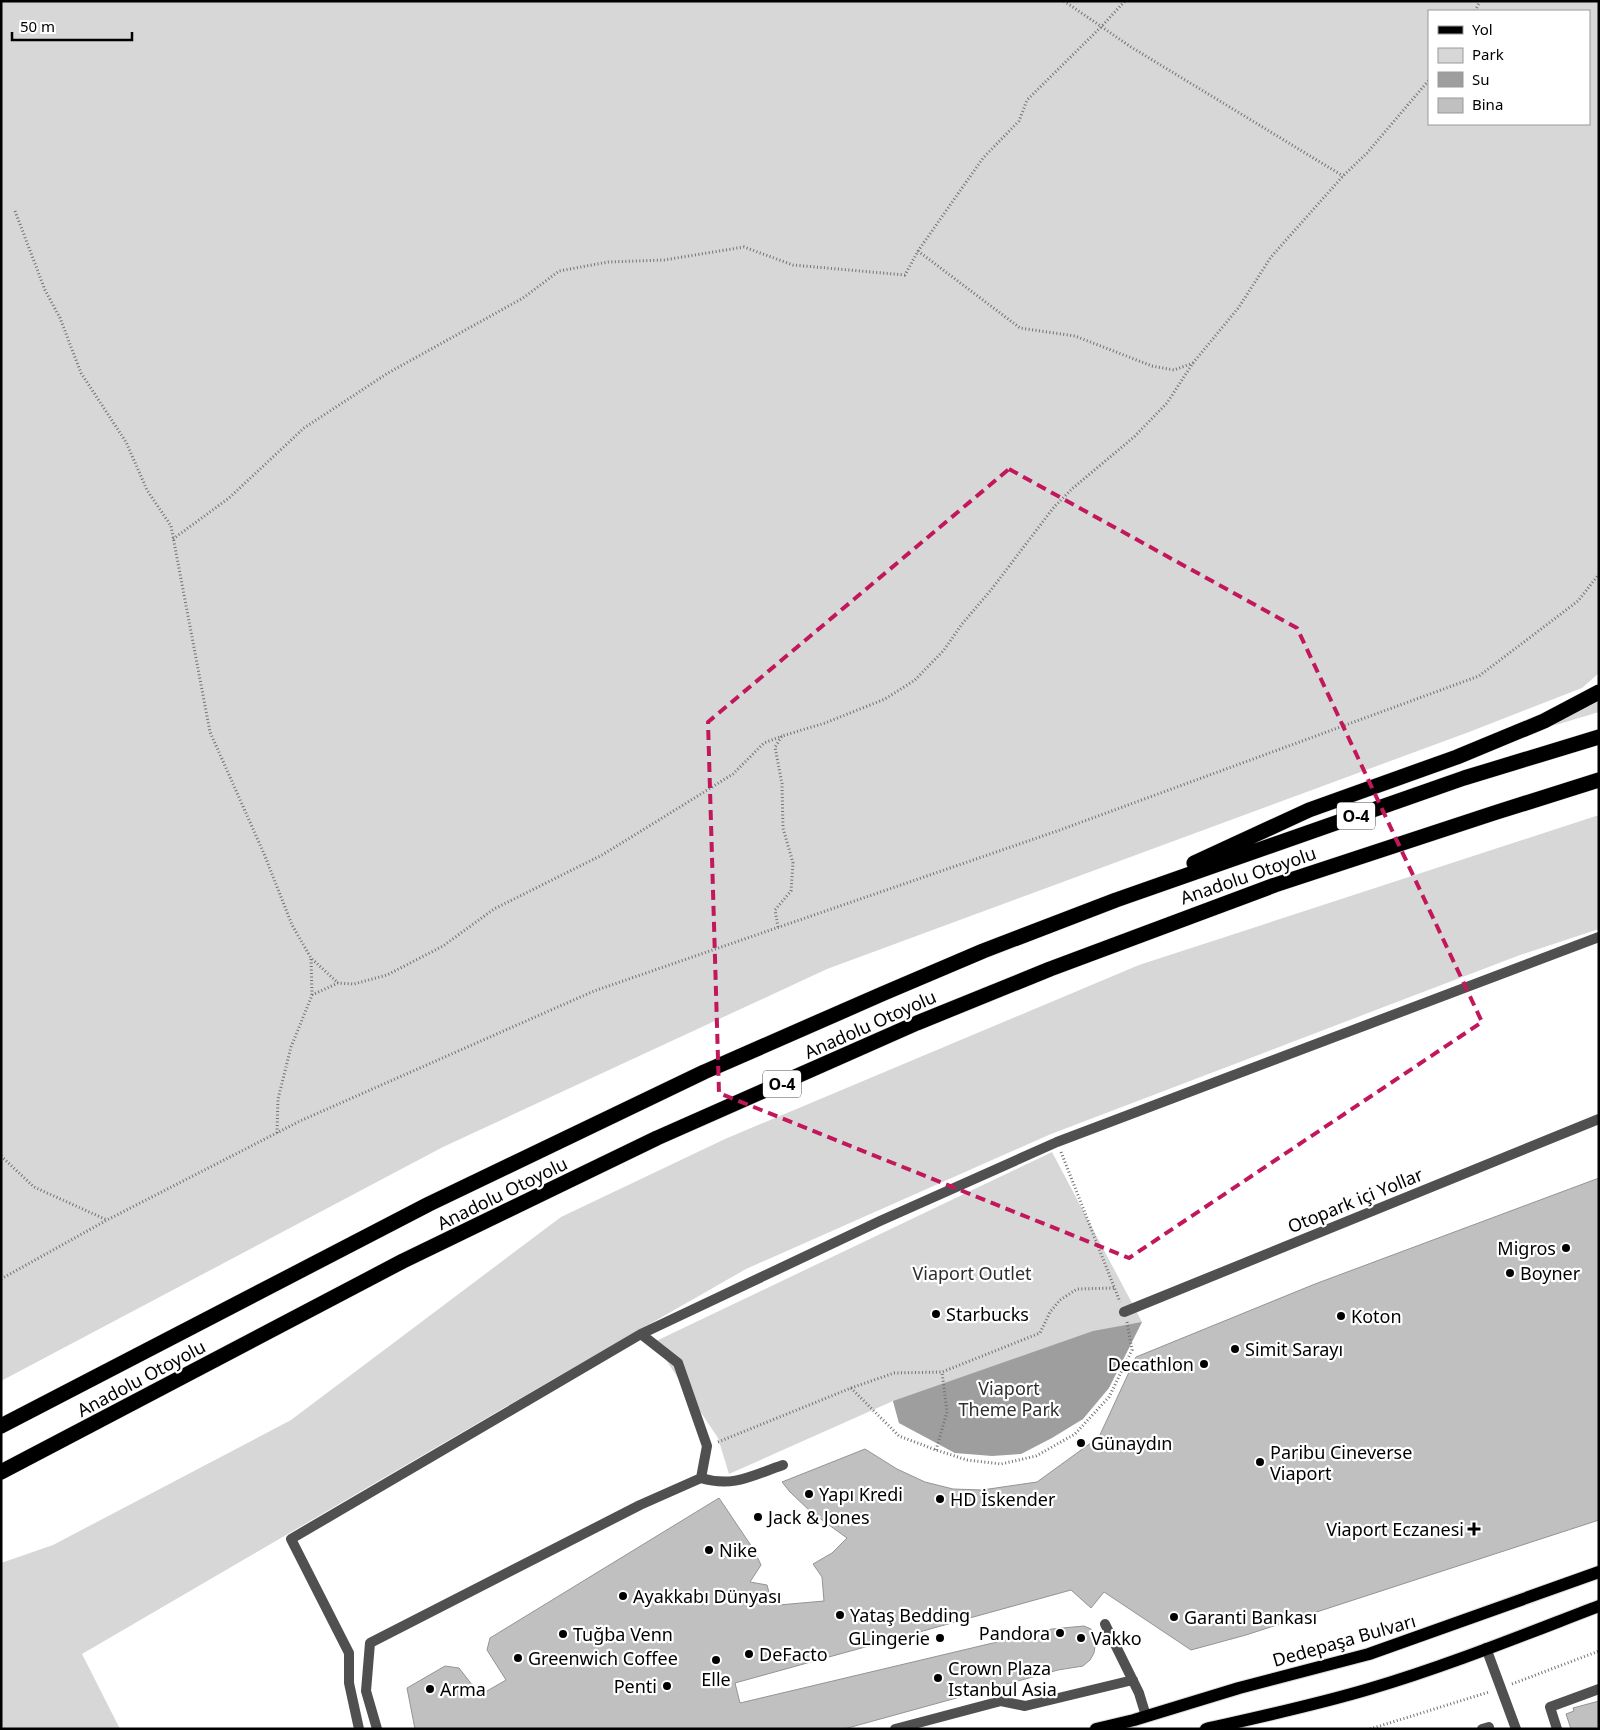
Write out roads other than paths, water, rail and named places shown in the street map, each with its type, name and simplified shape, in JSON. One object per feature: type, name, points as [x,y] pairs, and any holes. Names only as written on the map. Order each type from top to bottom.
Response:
[{"type":"highway","points":[[1116,900],[1309,810],[1457,757],[1544,720],[1599,692]]},
{"type":"highway","name":"Anadolu Otoyolu","points":[[1,1426],[429,1204],[704,1072],[966,958],[1116,900],[1464,778],[1599,737]]},
{"type":"highway","name":"Anadolu Otoyolu","points":[[1,1472],[403,1261],[657,1138],[917,1023],[1068,963],[1275,885],[1494,812],[1599,780]]},
{"type":"main road","name":"Dedepaşa Bulvarı","points":[[1096,1729],[1239,1688],[1369,1654],[1599,1572]]},
{"type":"main road","points":[[1206,1729],[1369,1689],[1599,1606]]},
{"type":"lane","points":[[359,1729],[349,1683],[349,1653],[291,1539],[641,1334],[880,1220],[1057,1142],[1599,937]]},
{"type":"lane","name":"Otopark içi Yollar","points":[[1124,1312],[1599,1118]]},
{"type":"lane","points":[[641,1334],[678,1363],[707,1446],[701,1478]]},
{"type":"lane","points":[[377,1729],[366,1691],[370,1643],[640,1505],[701,1478],[712,1481],[732,1482],[783,1465]]},
{"type":"lane","points":[[1106,1624],[1139,1693],[1146,1716]]},
{"type":"lane","points":[[1486,1648],[1516,1729]]},
{"type":"lane","points":[[895,1729],[1001,1700],[1025,1706],[1133,1680]]},
{"type":"lane","points":[[1557,1729],[1550,1707],[1599,1689]]},
{"type":"lane","points":[[1482,1729],[1489,1727],[1489,1729]]},
{"type":"water","name":"Viaport Theme Park","points":[[1142,1322],[1109,1388],[1083,1419],[1021,1454],[992,1456],[955,1453],[899,1423],[893,1401],[1093,1331]]},
{"type":"place","name":"Migros","points":[[1566,1248]]},
{"type":"place","name":"Boyner","points":[[1510,1273]]},
{"type":"place","name":"Starbucks","points":[[936,1314]]},
{"type":"place","name":"Koton","points":[[1341,1316]]},
{"type":"place","name":"Simit Sarayı","points":[[1235,1349]]},
{"type":"place","name":"Decathlon","points":[[1204,1364]]},
{"type":"place","name":"Günaydın","points":[[1081,1443]]},
{"type":"place","name":"Paribu Cineverse Viaport","points":[[1260,1462]]},
{"type":"place","name":"Yapı Kredi","points":[[809,1494]]},
{"type":"place","name":"HD İskender","points":[[940,1499]]},
{"type":"place","name":"Jack & Jones","points":[[758,1517]]},
{"type":"place","name":"Viaport Eczanesi","points":[[1474,1529]]},
{"type":"place","name":"Nike","points":[[709,1550]]},
{"type":"place","name":"Ayakkabı Dünyası","points":[[623,1596]]},
{"type":"place","name":"Yataş Bedding","points":[[840,1615]]},
{"type":"place","name":"Garanti Bankası","points":[[1174,1617]]},
{"type":"place","name":"Pandora","points":[[1060,1633]]},
{"type":"place","name":"Tuğba Venn","points":[[563,1634]]},
{"type":"place","name":"GLingerie","points":[[940,1638]]},
{"type":"place","name":"Vakko","points":[[1081,1638]]},
{"type":"place","name":"DeFacto","points":[[749,1654]]},
{"type":"place","name":"Greenwich Coffee","points":[[518,1658]]},
{"type":"place","name":"Elle","points":[[716,1660]]},
{"type":"place","name":"Crown Plaza Istanbul Asia","points":[[938,1678]]},
{"type":"place","name":"Penti","points":[[667,1686]]},
{"type":"place","name":"Arma","points":[[430,1689]]},
{"type":"park label","name":"Viaport Outlet","points":[[972,1273]]}]
